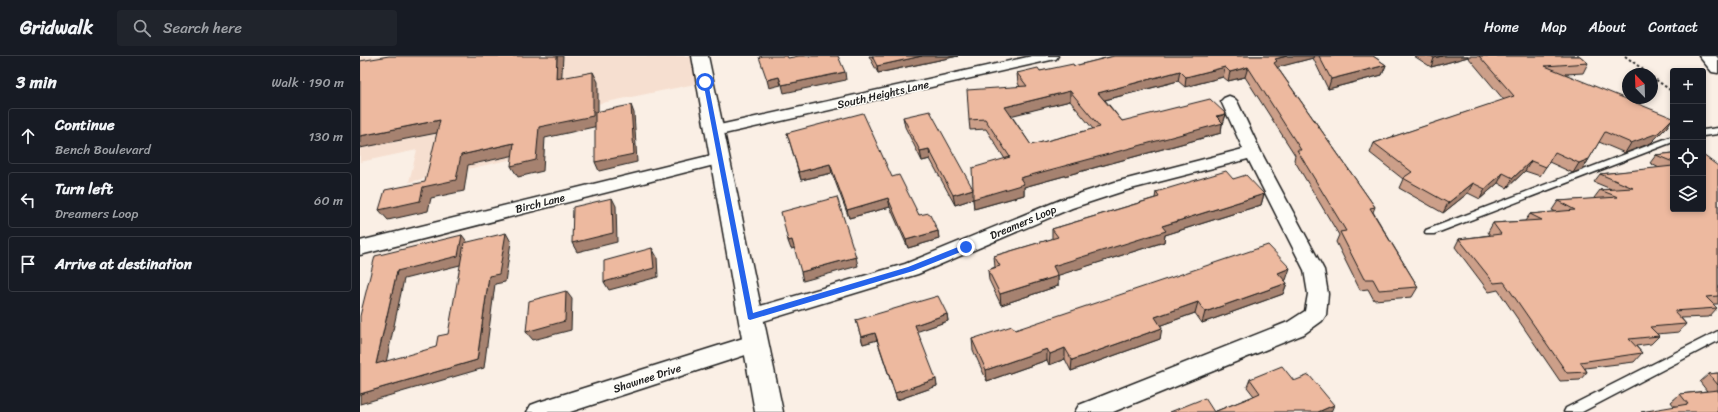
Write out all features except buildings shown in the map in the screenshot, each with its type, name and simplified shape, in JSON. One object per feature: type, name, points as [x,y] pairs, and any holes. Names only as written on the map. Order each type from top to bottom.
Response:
[{"type":"main road","points":[[700,56],[769,412]]},
{"type":"main road","points":[[1707,56],[1718,68]]},
{"type":"street","name":"South Heights Lane","points":[[715,131],[1051,56]]},
{"type":"street","points":[[1087,412],[1296,328],[1315,315],[1318,294],[1314,270],[1253,152],[1229,101]]},
{"type":"street","name":"Dreamers Loop","points":[[750,317],[911,269],[1073,202],[1122,186],[1253,152]]},
{"type":"street","name":"Birch Lane","points":[[360,248],[720,158]]},
{"type":"street","name":"Shawnee Drive","points":[[539,412],[756,343]]},
{"type":"lane","points":[[1706,133],[1718,131]]},
{"type":"lane","points":[[1430,232],[1670,140]]},
{"type":"lane","points":[[1570,412],[1718,336]]},
{"type":"path","points":[[1625,56],[1641,68]]},
{"type":"path","points":[[1658,81],[1670,90]]},
{"type":"shaded area","points":[[360,56],[700,56],[705,82],[538,116],[535,154],[409,182],[417,150],[360,162]]},
{"type":"route","points":[[705,82],[750,317],[911,269],[966,247]]}]
